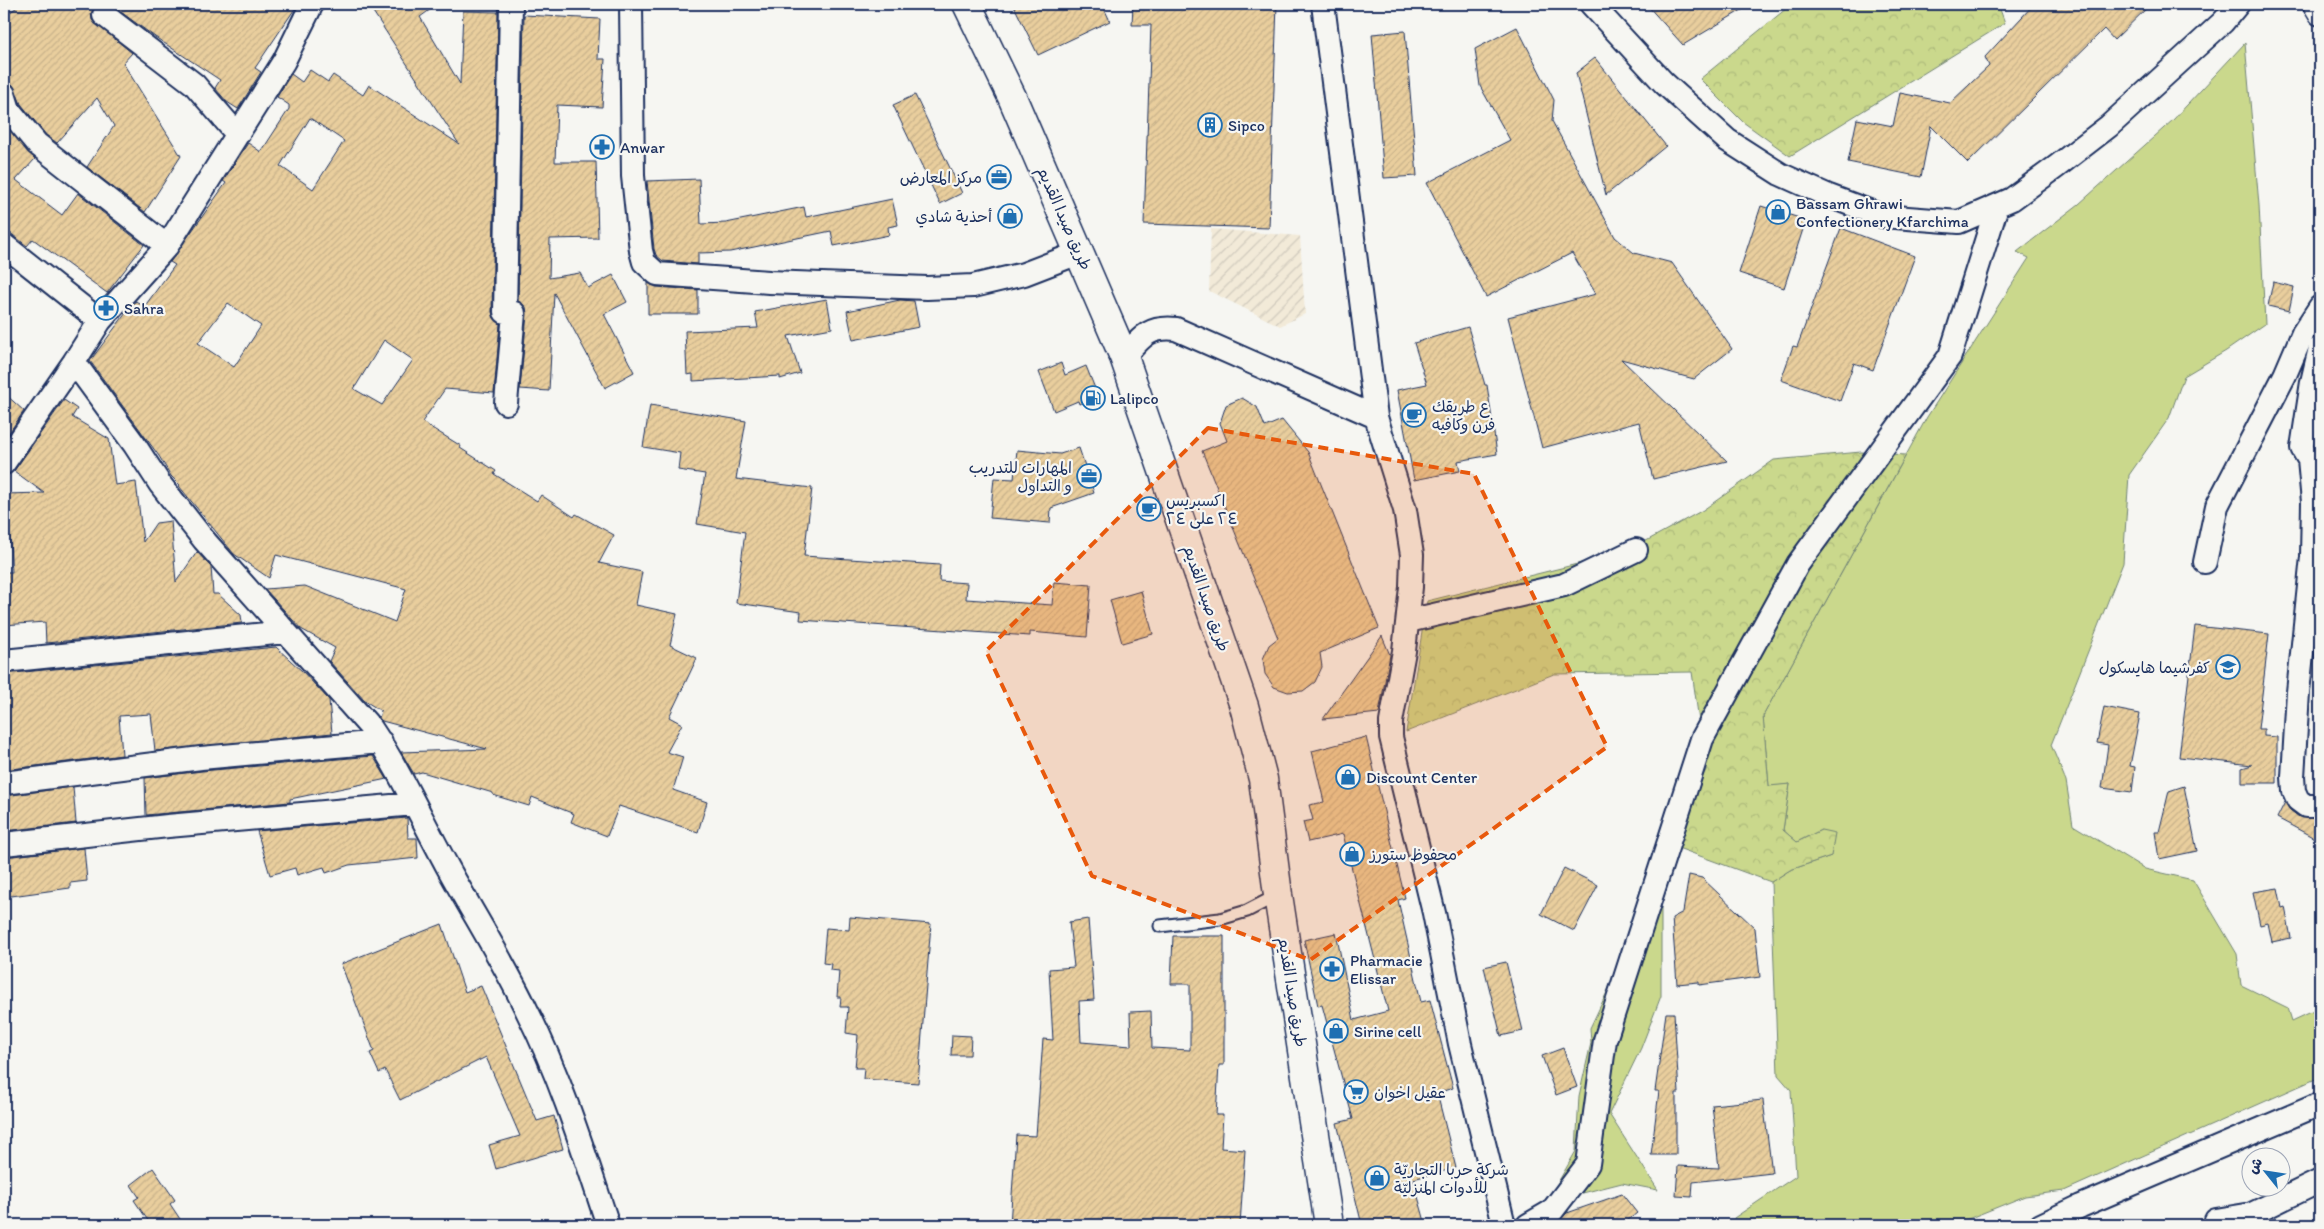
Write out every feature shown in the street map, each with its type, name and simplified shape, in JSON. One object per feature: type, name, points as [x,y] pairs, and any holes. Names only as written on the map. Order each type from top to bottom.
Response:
[{"type":"highway","name":"طريق صيدا القديم","points":[[967,4],[1012,97],[1081,252],[1124,356],[1244,706],[1263,779],[1278,895],[1329,1225]]},
{"type":"street","points":[[4,463],[100,321],[167,246],[284,60],[312,4]]},
{"type":"street","points":[[506,404],[514,313],[505,312],[511,4]]},
{"type":"street","points":[[630,4],[633,176],[641,251],[644,262],[657,274],[788,282],[927,288],[955,287],[974,286],[1024,274],[1081,252]]},
{"type":"street","points":[[1323,4],[1367,334],[1376,417],[1405,510],[1412,554],[1412,587],[1392,713],[1391,737],[1434,913],[1460,1044],[1504,1225]]},
{"type":"street","points":[[1591,4],[1664,83],[1728,140],[1780,174],[1829,196],[1882,216],[1959,222],[2012,199],[2109,126],[2223,22],[2238,4]]},
{"type":"street","points":[[2314,4],[2320,14]]},
{"type":"street","points":[[104,14],[194,84],[237,134]]},
{"type":"street","points":[[4,94],[9,110],[37,144],[167,246]]},
{"type":"street","points":[[1528,1225],[1552,1211],[1588,1164],[1605,1040],[1702,739],[1798,564],[1950,356],[1997,206]]},
{"type":"street","points":[[4,245],[100,321]]},
{"type":"street","points":[[2205,562],[2217,506],[2285,375],[2302,333],[2320,307]]},
{"type":"street","points":[[1124,356],[1144,334],[1156,330],[1176,329],[1376,417]]},
{"type":"street","points":[[2320,348],[2312,382],[2302,448],[2309,460],[2313,502],[2313,548],[2298,692],[2293,777],[2294,791],[2298,800],[2306,806],[2320,806]]},
{"type":"street","points":[[74,362],[134,444],[160,484],[204,540],[371,728],[380,742],[402,779],[528,1012],[560,1084],[608,1225]]},
{"type":"street","points":[[1408,621],[1564,585],[1636,550]]},
{"type":"street","points":[[4,661],[285,632]]},
{"type":"street","points":[[4,783],[201,758],[380,742]]},
{"type":"street","points":[[4,844],[168,826],[414,804]]},
{"type":"street","points":[[2041,1225],[2081,1206],[2320,1104]]},
{"type":"street","points":[[2216,1220],[2252,1214],[2320,1181]]},
{"type":"lane","points":[[1160,926],[1220,918],[1246,910],[1278,895]]},
{"type":"highlighted area","points":[[1208,428],[1474,474],[1607,747],[1310,960],[1092,876],[986,651]]},
{"type":"shaded area","points":[[1211,229],[1300,236],[1305,314],[1280,326],[1209,291]]},
{"type":"green space","points":[[1785,4],[1998,4],[2005,23],[1790,156],[1743,122],[1700,79],[1787,8]]},
{"type":"green space","points":[[2245,43],[2259,205],[2265,324],[2226,351],[2184,376],[2169,418],[2129,475],[2123,563],[2051,745],[2066,781],[2073,825],[2145,869],[2193,880],[2237,954],[2241,985],[2288,1008],[2292,1021],[2320,1008],[2320,1077],[2064,1191],[2025,1196],[1953,1225],[1735,1225],[1734,1218],[1796,1176],[1791,1090],[1778,1075],[1771,882],[1790,870],[1831,856],[1821,830],[1797,842],[1783,830],[1790,784],[1769,787],[1763,716],[1927,417],[2029,258],[2017,252],[2079,204],[2173,120]]},
{"type":"green space","points":[[1861,452],[1906,455],[1763,716],[1769,786],[1790,784],[1783,830],[1797,842],[1821,830],[1835,833],[1831,856],[1790,870],[1771,882],[1667,844],[1706,770],[1692,672],[1554,674],[1406,732],[1427,601],[1626,552],[1703,510],[1774,460]]},
{"type":"green space","points":[[1655,891],[1661,899],[1661,996],[1641,1048],[1609,1114],[1658,1190],[1622,1183],[1567,1197],[1569,1225],[1538,1225],[1545,1205],[1576,1151],[1579,1096],[1591,1043],[1590,1028]]},
{"type":"building","points":[[21,4],[98,4],[91,13],[92,20],[132,53],[123,63],[181,156],[145,212],[87,167],[114,126],[97,98],[57,143],[46,135],[21,104],[13,85],[4,81],[4,17]]},
{"type":"building","points":[[110,4],[298,4],[255,68],[261,72],[238,109],[227,102],[215,88],[220,80],[155,37]]},
{"type":"building","points":[[368,4],[438,4],[420,17],[460,84],[463,11],[498,12],[492,312],[494,318],[500,324],[494,393],[445,389],[422,422],[461,446],[460,448],[496,471],[494,474],[537,501],[541,495],[574,517],[576,514],[614,535],[599,563],[642,572],[636,605],[677,614],[670,645],[697,658],[669,717],[682,724],[667,752],[683,757],[673,790],[707,802],[698,832],[619,806],[607,836],[571,822],[574,814],[532,797],[529,806],[422,772],[414,774],[401,752],[487,749],[382,721],[379,718],[381,711],[365,701],[329,661],[335,648],[301,629],[265,589],[305,586],[395,622],[406,589],[276,555],[269,578],[234,554],[171,476],[159,456],[90,361],[136,301],[144,307],[175,265],[170,262],[226,183],[223,181],[248,143],[261,152],[289,109],[289,105],[277,97],[291,74],[302,82],[310,70],[328,82],[333,75],[363,95],[369,85],[459,144]],"holes":[[[310,118],[344,141],[313,189],[280,166]],[[228,303],[261,326],[234,367],[198,343]],[[384,340],[413,360],[382,405],[354,389]]]},
{"type":"building","points":[[1013,4],[1102,4],[1110,21],[1038,55]]},
{"type":"building","name":"Sipco","points":[[1133,4],[1277,4],[1269,228],[1144,224],[1151,25],[1132,25]]},
{"type":"building","points":[[1646,4],[1752,4],[1683,45]]},
{"type":"building","points":[[2034,4],[2151,4],[2114,40],[2104,29],[1968,163],[1931,126],[1921,177],[1848,162],[1857,119],[1893,126],[1900,93],[1950,103],[1989,66],[1985,57]]},
{"type":"building","points":[[524,15],[600,19],[598,59],[605,59],[602,107],[557,105],[555,162],[596,162],[598,238],[550,239],[549,278],[580,273],[588,288],[613,275],[627,302],[604,314],[634,372],[605,388],[554,293],[549,391],[520,389],[527,314],[526,307],[518,301]]},
{"type":"building","points":[[1517,27],[1554,100],[1552,121],[1615,237],[1634,253],[1672,263],[1732,349],[1694,379],[1621,359],[1727,461],[1653,479],[1639,422],[1542,448],[1508,317],[1596,294],[1572,253],[1486,297],[1427,183],[1510,140],[1480,86],[1475,49]]},
{"type":"building","points":[[1405,31],[1417,176],[1384,178],[1372,34]]},
{"type":"building","points":[[1595,58],[1666,146],[1606,195],[1576,73]]},
{"type":"building","points":[[915,95],[962,193],[940,204],[893,105]]},
{"type":"building","points":[[4,124],[35,159],[16,180],[62,215],[78,193],[144,245],[107,293],[33,239],[27,246],[4,228]]},
{"type":"building","points":[[699,179],[701,224],[726,223],[804,207],[806,217],[892,199],[898,225],[888,227],[889,235],[834,246],[831,231],[730,252],[698,253],[698,264],[663,261],[656,255],[654,249],[647,181]]},
{"type":"building","points":[[1761,206],[1806,220],[1784,288],[1739,273]]},
{"type":"building","points":[[1841,228],[1915,256],[1873,370],[1854,363],[1840,401],[1781,380],[1793,346],[1797,347]]},
{"type":"building","points":[[2273,282],[2294,287],[2289,311],[2268,306]]},
{"type":"building","points":[[648,283],[656,287],[698,290],[698,314],[648,314]]},
{"type":"building","points":[[827,299],[832,328],[788,336],[800,373],[780,379],[780,376],[693,381],[693,374],[687,375],[685,331],[758,328],[755,312]]},
{"type":"building","points":[[900,300],[914,301],[919,327],[853,340],[847,311]]},
{"type":"building","points":[[1468,327],[1485,385],[1487,385],[1497,454],[1458,461],[1460,471],[1414,480],[1397,390],[1427,384],[1414,343]]},
{"type":"building","points":[[1061,363],[1065,375],[1086,366],[1098,396],[1079,404],[1078,401],[1054,411],[1039,372]]},
{"type":"building","points":[[4,393],[24,411],[4,440]]},
{"type":"building","points":[[1242,398],[1257,407],[1265,427],[1282,420],[1308,452],[1379,628],[1320,653],[1322,667],[1315,682],[1303,691],[1288,692],[1274,687],[1265,674],[1263,659],[1269,645],[1278,638],[1202,451],[1227,441],[1220,423],[1226,405]]},
{"type":"building","points":[[64,400],[77,409],[72,417],[109,439],[115,485],[136,482],[143,542],[156,523],[171,521],[176,582],[197,552],[211,567],[213,594],[218,594],[241,615],[242,623],[46,643],[45,622],[4,625],[4,572],[12,572],[9,532],[4,532],[4,494],[44,493],[14,471]]},
{"type":"building","points":[[650,405],[746,421],[736,479],[812,488],[804,556],[940,565],[939,581],[967,583],[966,599],[1052,605],[1054,582],[1091,585],[1087,637],[1030,632],[1030,636],[800,620],[801,612],[736,603],[745,532],[697,524],[705,474],[678,470],[680,453],[643,447]]},
{"type":"building","points":[[1079,448],[1094,493],[1051,508],[1050,523],[990,518],[994,478],[1014,479],[1017,450],[1060,454]]},
{"type":"building","points":[[1141,591],[1153,634],[1122,643],[1110,600]]},
{"type":"building","name":"كفرشيما هايسكول","points":[[2195,626],[2269,634],[2258,729],[2264,729],[2264,736],[2277,737],[2277,783],[2242,783],[2242,768],[2252,765],[2179,757]]},
{"type":"building","points":[[1382,636],[1390,655],[1379,713],[1323,719]]},
{"type":"building","points":[[276,647],[329,700],[332,733],[155,751],[151,714],[119,716],[122,755],[4,770],[4,674]]},
{"type":"building","points":[[2104,707],[2140,714],[2130,766],[2135,767],[2132,792],[2102,788],[2108,745],[2097,743]]},
{"type":"building","points":[[1366,737],[1405,898],[1398,900],[1421,1002],[1430,1000],[1453,1088],[1437,1093],[1456,1168],[1413,1179],[1426,1225],[1362,1225],[1337,1123],[1353,1119],[1322,1005],[1318,1006],[1304,940],[1336,933],[1354,1020],[1388,1011],[1343,834],[1308,842],[1303,822],[1313,820],[1309,805],[1324,802],[1312,751]]},
{"type":"building","points":[[373,756],[387,779],[290,799],[290,802],[146,815],[145,778]]},
{"type":"building","points":[[2184,786],[2197,851],[2159,859],[2155,832],[2159,832],[2169,791]]},
{"type":"building","points":[[73,787],[76,823],[4,831],[4,796]]},
{"type":"building","points":[[2285,802],[2290,810],[2299,817],[2320,819],[2320,841],[2277,818]]},
{"type":"building","points":[[407,818],[408,838],[417,838],[418,858],[349,865],[326,873],[324,867],[297,875],[295,868],[270,875],[257,831]]},
{"type":"building","points":[[84,848],[87,881],[70,883],[70,888],[4,897],[4,857]]},
{"type":"building","points":[[1564,868],[1598,885],[1574,931],[1541,914]]},
{"type":"building","points":[[1689,875],[1702,878],[1755,928],[1760,977],[1699,985],[1699,982],[1677,984],[1672,918],[1683,912]]},
{"type":"building","points":[[2278,888],[2282,908],[2285,907],[2291,938],[2272,942],[2268,923],[2260,925],[2253,892]]},
{"type":"building","points":[[850,917],[931,924],[918,1083],[863,1079],[864,1068],[855,1068],[858,1035],[846,1033],[848,1007],[840,1007],[841,997],[837,997],[839,971],[830,970],[831,964],[823,963],[826,928],[849,930]]},
{"type":"building","points":[[1088,919],[1094,1000],[1079,1001],[1081,1042],[1131,1046],[1130,1012],[1151,1011],[1152,1048],[1190,1050],[1190,984],[1171,984],[1173,936],[1224,936],[1224,1065],[1219,1065],[1216,1115],[1223,1115],[1221,1148],[1245,1150],[1240,1225],[1010,1225],[1016,1135],[1036,1136],[1043,1039],[1053,1040],[1049,969],[1074,967],[1069,922]]},
{"type":"building","points":[[442,924],[465,992],[481,986],[537,1121],[554,1116],[563,1149],[496,1169],[489,1145],[520,1136],[486,1057],[400,1100],[385,1070],[379,1073],[370,1053],[374,1051],[341,964]]},
{"type":"building","points":[[1506,962],[1523,1031],[1501,1036],[1484,967]]},
{"type":"building","points":[[1666,1013],[1674,1013],[1679,1093],[1676,1093],[1676,1155],[1651,1155],[1659,1091],[1655,1091]]},
{"type":"building","points":[[952,1035],[971,1036],[970,1055],[951,1055]]},
{"type":"building","points":[[1563,1048],[1577,1087],[1556,1095],[1542,1056]]},
{"type":"building","points":[[1763,1100],[1772,1173],[1693,1182],[1692,1197],[1676,1196],[1678,1166],[1719,1168],[1712,1105]]},
{"type":"building","points":[[153,1168],[175,1200],[170,1204],[184,1225],[151,1225],[134,1200],[139,1197],[131,1185]]},
{"type":"building","points":[[1622,1194],[1637,1213],[1622,1225],[1554,1225],[1567,1213]]},
{"type":"place","name":"Sipco","points":[[1210,125]]},
{"type":"place","name":"Anwar","points":[[602,147]]},
{"type":"place","name":"مركز المعارض","points":[[999,177]]},
{"type":"place","name":"Bassam Ghrawi Confectionery Kfarchima","points":[[1778,212]]},
{"type":"place","name":"أحذية شادي","points":[[1010,216]]},
{"type":"place","name":"Sahra","points":[[106,308]]},
{"type":"place","name":"Lalipco","points":[[1093,398]]},
{"type":"place","name":"ع طريقك فرن وكافيه","points":[[1414,415]]},
{"type":"place","name":"المهارات للتدريب و التداول","points":[[1089,476]]},
{"type":"place","name":"اكسبريس ٢٤ على ٢٤","points":[[1149,509]]},
{"type":"place","name":"كفرشيما هايسكول","points":[[2228,667]]},
{"type":"place","name":"Discount Center","points":[[1348,777]]},
{"type":"place","name":"محفوظ ستورز","points":[[1352,854]]},
{"type":"place","name":"Pharmacie Elissar","points":[[1332,969]]},
{"type":"place","name":"Sirine cell","points":[[1336,1031]]},
{"type":"place","name":"عقيل اخوان","points":[[1356,1092]]},
{"type":"place","name":"شركة حربا التجاريّة للأدوات المنزليّة","points":[[1377,1178]]}]
